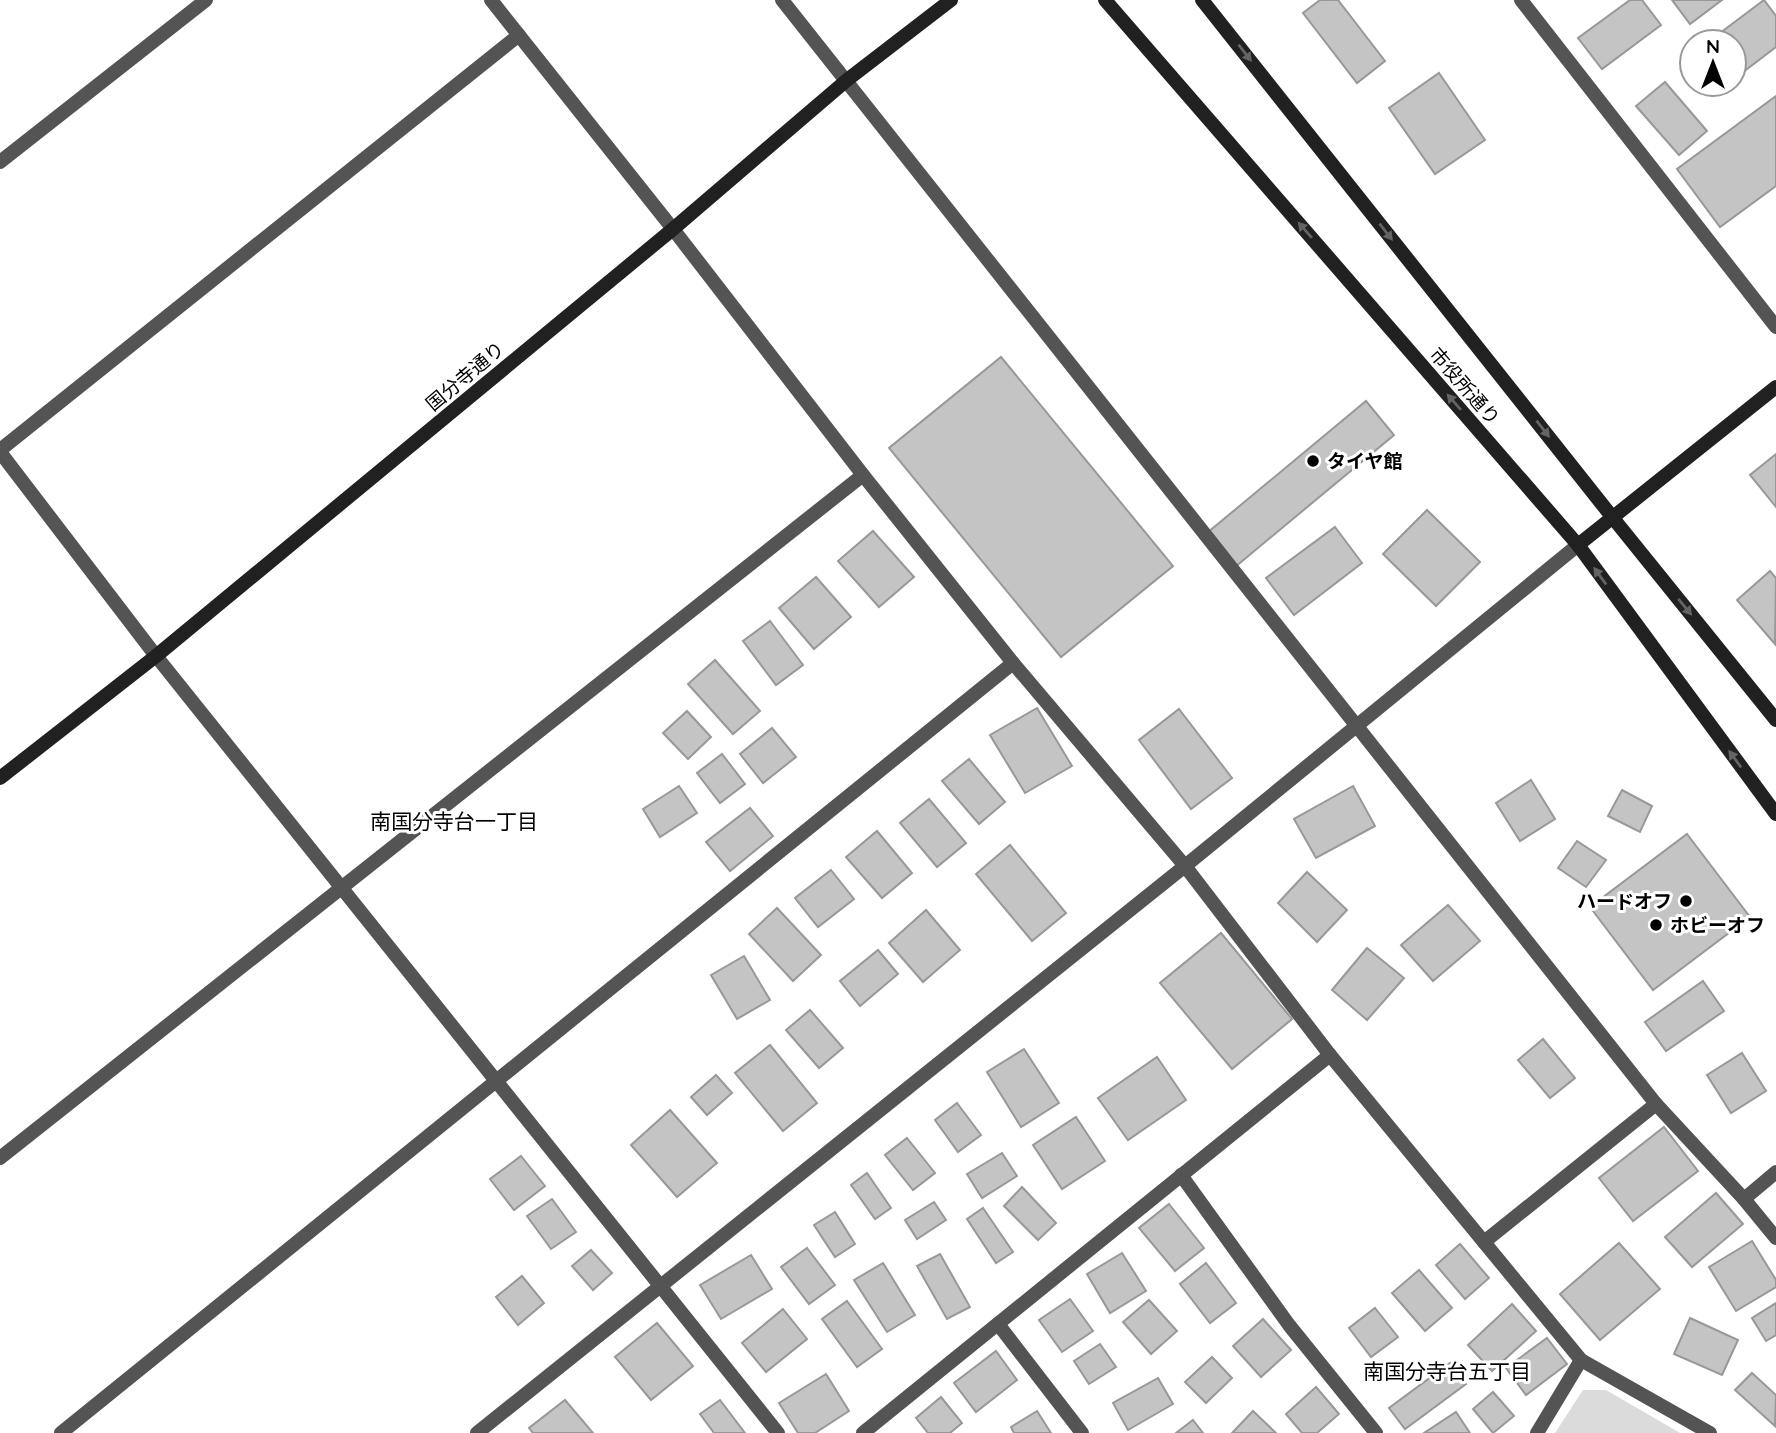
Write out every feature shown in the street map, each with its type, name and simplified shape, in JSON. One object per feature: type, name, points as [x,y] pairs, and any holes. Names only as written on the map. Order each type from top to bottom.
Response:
[{"type":"street","points":[[0,162],[206,0]]},
{"type":"street","points":[[491,0],[1013,663],[1185,866],[1330,1055],[1581,1360],[1710,1433]]},
{"type":"street","points":[[782,0],[1656,1104],[1744,1199],[1776,1238]]},
{"type":"street","name":"国分寺通り","points":[[0,778],[156,656],[673,229],[847,80],[951,0]]},
{"type":"street","name":"市役所通り","points":[[1105,0],[1578,545],[1776,814]]},
{"type":"street","name":"市役所通り","points":[[1202,0],[1776,720]]},
{"type":"street","points":[[1521,0],[1776,327]]},
{"type":"street","points":[[519,34],[0,451],[156,656],[778,1433]]},
{"type":"street","points":[[477,1433],[1185,866],[1776,387]]},
{"type":"street","points":[[0,1158],[863,475]]},
{"type":"street","points":[[61,1433],[1013,663]]},
{"type":"street","points":[[863,1433],[1330,1055]]},
{"type":"street","points":[[1485,1242],[1656,1104]]},
{"type":"street","points":[[1744,1199],[1776,1172]]},
{"type":"street","points":[[1181,1175],[1289,1325],[1376,1433]]},
{"type":"street","points":[[998,1324],[1082,1433]]},
{"type":"street","points":[[1537,1433],[1581,1360]]},
{"type":"shaded area","points":[[1583,1390],[1606,1390],[1680,1433],[1555,1433]]},
{"type":"building","points":[[1320,0],[1338,0],[1385,61],[1357,83],[1303,13]]},
{"type":"building","points":[[1630,0],[1642,0],[1661,25],[1602,69],[1578,38]]},
{"type":"building","points":[[1672,0],[1722,0],[1690,24]]},
{"type":"building","points":[[1764,0],[1776,16],[1776,47],[1748,68],[1748,28],[1727,28]]},
{"type":"building","points":[[1439,73],[1485,140],[1435,174],[1389,108]]},
{"type":"building","points":[[1665,82],[1707,131],[1679,155],[1636,106]]},
{"type":"building","points":[[1776,96],[1776,186],[1720,227],[1677,169]]},
{"type":"building","points":[[1001,357],[1173,566],[1061,657],[889,448]]},
{"type":"building","points":[[1366,401],[1394,435],[1235,567],[1207,533]]},
{"type":"building","points":[[1776,454],[1776,507],[1750,475]]},
{"type":"building","points":[[1427,510],[1480,562],[1436,606],[1383,554]]},
{"type":"building","points":[[1335,527],[1362,563],[1294,615],[1266,578]]},
{"type":"building","points":[[873,531],[914,577],[879,607],[838,561]]},
{"type":"building","points":[[1770,571],[1776,578],[1775,644],[1737,600]]},
{"type":"building","points":[[816,577],[851,617],[814,649],[779,608]]},
{"type":"building","points":[[770,621],[803,665],[776,685],[743,641]]},
{"type":"building","points":[[715,660],[760,711],[733,734],[688,684]]},
{"type":"building","points":[[1037,708],[1072,766],[1025,793],[990,735]]},
{"type":"building","points":[[1179,709],[1232,778],[1191,809],[1139,740]]},
{"type":"building","points":[[687,711],[711,737],[688,759],[663,733]]},
{"type":"building","points":[[772,728],[796,757],[763,783],[740,754]]},
{"type":"building","points":[[722,754],[745,784],[720,803],[697,773]]},
{"type":"building","points":[[969,759],[1005,802],[979,824],[942,781]]},
{"type":"building","points":[[1531,780],[1555,819],[1520,841],[1496,803]]},
{"type":"building","points":[[679,786],[697,813],[660,837],[643,809]]},
{"type":"building","points":[[1353,786],[1375,826],[1316,858],[1294,819]]},
{"type":"building","points":[[1622,790],[1652,806],[1640,832],[1608,816]]},
{"type":"building","points":[[929,799],[966,843],[937,867],[900,823]]},
{"type":"building","points":[[750,808],[773,836],[730,871],[706,842]]},
{"type":"building","points":[[877,831],[912,873],[882,898],[846,857]]},
{"type":"building","points":[[1687,834],[1750,917],[1653,990],[1590,907]]},
{"type":"building","points":[[1577,841],[1606,860],[1586,887],[1558,868]]},
{"type":"building","points":[[1010,845],[1066,913],[1032,941],[976,874]]},
{"type":"building","points":[[831,870],[854,899],[818,927],[795,898]]},
{"type":"building","points":[[1307,872],[1347,910],[1317,942],[1278,903]]},
{"type":"building","points":[[1448,905],[1480,941],[1433,981],[1401,945]]},
{"type":"building","points":[[777,908],[821,955],[793,981],[749,934]]},
{"type":"building","points":[[926,910],[960,950],[923,982],[889,943]]},
{"type":"building","points":[[1221,933],[1292,1019],[1232,1069],[1160,983]]},
{"type":"building","points":[[1367,948],[1404,978],[1367,1020],[1332,990]]},
{"type":"building","points":[[878,950],[898,974],[860,1006],[840,981]]},
{"type":"building","points":[[744,956],[770,1000],[737,1019],[711,975]]},
{"type":"building","points":[[1703,981],[1724,1011],[1666,1051],[1645,1022]]},
{"type":"building","points":[[810,1010],[843,1048],[819,1068],[786,1030]]},
{"type":"building","points":[[1543,1039],[1575,1078],[1550,1098],[1518,1060]]},
{"type":"building","points":[[770,1045],[817,1103],[783,1131],[735,1073]]},
{"type":"building","points":[[1024,1049],[1059,1103],[1021,1127],[987,1072]]},
{"type":"building","points":[[1742,1053],[1766,1091],[1731,1113],[1707,1075]]},
{"type":"building","points":[[1157,1057],[1186,1100],[1128,1140],[1098,1098]]},
{"type":"building","points":[[716,1075],[732,1093],[707,1115],[691,1097]]},
{"type":"building","points":[[957,1103],[981,1135],[958,1152],[935,1120]]},
{"type":"building","points":[[670,1110],[717,1163],[677,1197],[631,1145]]},
{"type":"building","points":[[1076,1117],[1105,1161],[1062,1189],[1033,1145]]},
{"type":"building","points":[[1664,1127],[1698,1171],[1633,1221],[1599,1178]]},
{"type":"building","points":[[907,1138],[935,1173],[913,1190],[885,1155]]},
{"type":"building","points":[[1002,1153],[1017,1176],[982,1198],[967,1174]]},
{"type":"building","points":[[521,1156],[545,1186],[514,1210],[490,1179]]},
{"type":"building","points":[[867,1173],[891,1208],[875,1219],[851,1185]]},
{"type":"building","points":[[1022,1187],[1056,1223],[1038,1240],[1004,1206]]},
{"type":"building","points":[[1716,1193],[1743,1224],[1692,1267],[1665,1237]]},
{"type":"building","points":[[552,1199],[576,1232],[551,1249],[527,1216]]},
{"type":"building","points":[[934,1202],[946,1220],[917,1239],[905,1220]]},
{"type":"building","points":[[1169,1204],[1204,1248],[1175,1271],[1139,1228]]},
{"type":"building","points":[[983,1208],[1013,1252],[996,1263],[967,1219]]},
{"type":"building","points":[[835,1212],[855,1244],[835,1257],[814,1225]]},
{"type":"building","points":[[1752,1241],[1776,1280],[1776,1287],[1736,1311],[1709,1267]]},
{"type":"building","points":[[1619,1243],[1660,1289],[1600,1340],[1560,1294]]},
{"type":"building","points":[[1460,1244],[1489,1278],[1465,1299],[1436,1265]]},
{"type":"building","points":[[807,1248],[835,1285],[809,1304],[781,1267]]},
{"type":"building","points":[[591,1250],[612,1273],[593,1290],[572,1266]]},
{"type":"building","points":[[1122,1253],[1146,1291],[1110,1313],[1087,1274]]},
{"type":"building","points":[[940,1254],[970,1307],[947,1319],[917,1266]]},
{"type":"building","points":[[751,1255],[772,1289],[721,1319],[700,1285]]},
{"type":"building","points":[[883,1263],[915,1315],[887,1332],[854,1280]]},
{"type":"building","points":[[1206,1263],[1236,1303],[1210,1323],[1180,1284]]},
{"type":"building","points":[[1419,1270],[1452,1308],[1425,1331],[1392,1293]]},
{"type":"building","points":[[522,1276],[544,1303],[518,1325],[496,1297]]},
{"type":"building","points":[[1070,1299],[1093,1331],[1062,1352],[1039,1320]]},
{"type":"building","points":[[1149,1300],[1177,1331],[1151,1354],[1123,1322]]},
{"type":"building","points":[[847,1301],[882,1349],[857,1367],[822,1319]]},
{"type":"building","points":[[1776,1303],[1776,1335],[1766,1341],[1752,1318]]},
{"type":"building","points":[[1512,1304],[1536,1331],[1492,1371],[1468,1345]]},
{"type":"building","points":[[1375,1308],[1398,1337],[1371,1357],[1349,1328]]},
{"type":"building","points":[[783,1309],[807,1339],[766,1372],[742,1343]]},
{"type":"building","points":[[1690,1318],[1738,1340],[1722,1375],[1674,1354]]},
{"type":"building","points":[[1263,1319],[1291,1350],[1261,1377],[1233,1346]]},
{"type":"building","points":[[657,1323],[693,1366],[651,1400],[615,1357]]},
{"type":"building","points":[[1547,1338],[1567,1364],[1526,1395],[1506,1368]]},
{"type":"building","points":[[1100,1344],[1116,1367],[1089,1384],[1074,1361]]},
{"type":"building","points":[[996,1351],[1017,1380],[976,1412],[954,1383]]},
{"type":"building","points":[[1212,1357],[1232,1378],[1206,1403],[1185,1382]]},
{"type":"building","points":[[1450,1363],[1466,1384],[1405,1429],[1389,1408]]},
{"type":"building","points":[[1752,1373],[1776,1395],[1775,1426],[1735,1390]]},
{"type":"building","points":[[826,1374],[849,1411],[815,1433],[798,1433],[779,1403]]},
{"type":"building","points":[[1158,1378],[1173,1404],[1128,1430],[1113,1403]]},
{"type":"building","points":[[1316,1387],[1339,1414],[1317,1433],[1302,1433],[1286,1414]]},
{"type":"building","points":[[1493,1392],[1514,1416],[1493,1433],[1473,1409]]},
{"type":"building","points":[[941,1397],[962,1423],[950,1433],[928,1433],[916,1418]]},
{"type":"building","points":[[565,1400],[593,1433],[533,1433],[529,1428]]},
{"type":"building","points":[[720,1400],[745,1433],[714,1433],[700,1414]]},
{"type":"building","points":[[1037,1411],[1051,1433],[1014,1433],[1011,1427]]},
{"type":"building","points":[[1253,1411],[1276,1433],[1232,1433]]},
{"type":"building","points":[[1456,1412],[1470,1433],[1424,1433]]},
{"type":"building","points":[[1193,1420],[1203,1433],[1176,1433]]},
{"type":"place","name":"タイヤ館","points":[[1313,461]]},
{"type":"place","name":"ハードオフ","points":[[1686,901]]},
{"type":"place","name":"ホビーオフ","points":[[1656,925]]},
{"type":"district","name":"南国分寺台一丁目","points":[[454,822]]},
{"type":"district","name":"南国分寺台五丁目","points":[[1447,1372]]}]
